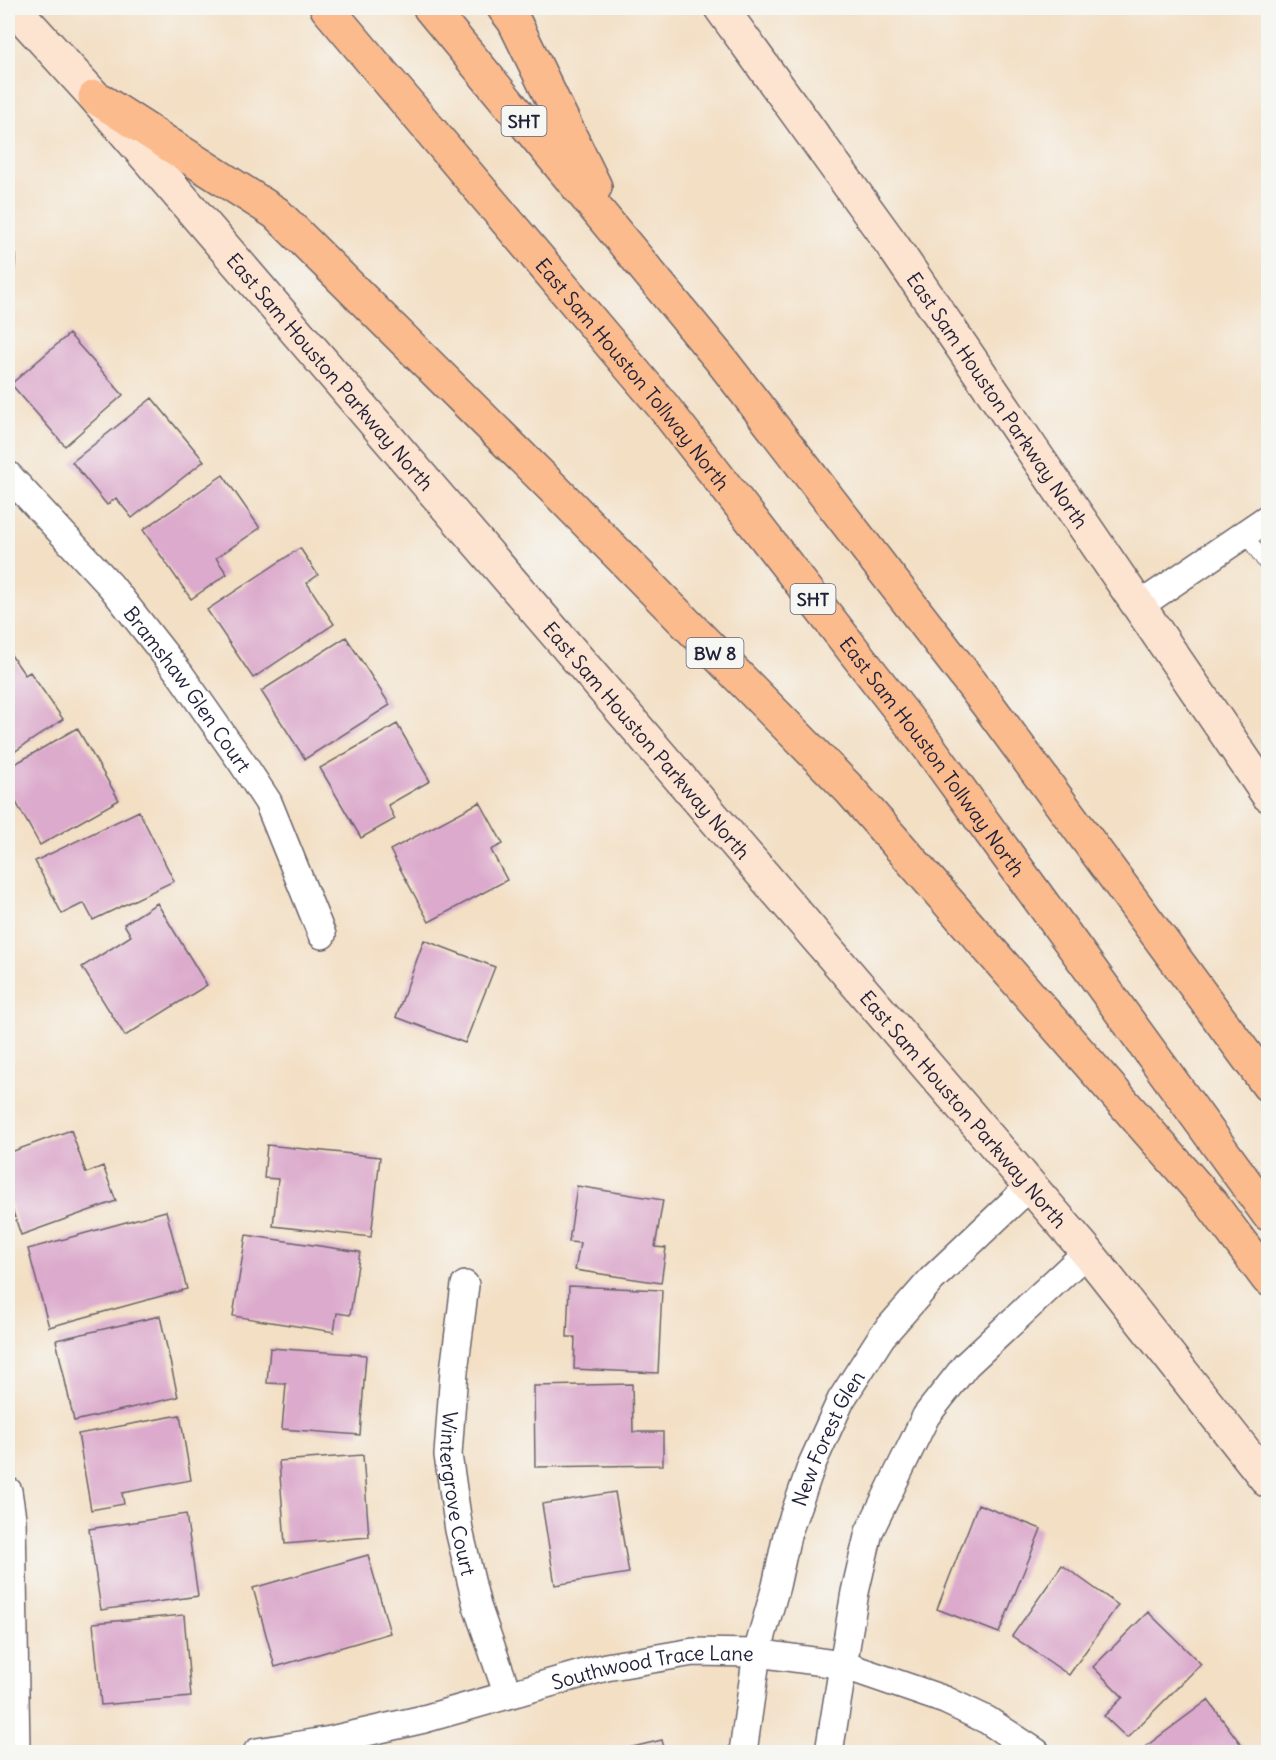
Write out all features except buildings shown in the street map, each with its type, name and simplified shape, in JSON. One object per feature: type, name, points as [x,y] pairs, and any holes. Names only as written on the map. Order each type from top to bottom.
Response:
[{"type":"highway","name":"East Sam Houston Tollway North","points":[[327,8],[662,405],[878,681],[935,755],[1269,1214]]},
{"type":"highway","name":"SHT","points":[[430,8],[618,234]]},
{"type":"highway","points":[[504,8],[514,21],[618,234],[721,360],[981,696],[1269,1085]]},
{"type":"highway","name":"BW 8","points":[[95,97],[276,213],[558,493],[850,790],[1211,1203],[1269,1279]]},
{"type":"main road","name":"East Sam Houston Parkway North","points":[[14,8],[95,97],[1088,1252],[1269,1481]]},
{"type":"main road","name":"East Sam Houston Parkway North","points":[[721,8],[893,246],[1269,795]]},
{"type":"street","name":"Bramshaw Glen Court","points":[[8,474],[111,586],[180,674],[243,764],[268,802],[322,935]]},
{"type":"street","points":[[1139,606],[1269,518]]},
{"type":"street","name":"New Forest Glen","points":[[743,1752],[757,1653],[776,1586],[787,1535],[812,1464],[841,1400],[882,1336],[932,1279],[1030,1186]]},
{"type":"street","points":[[829,1752],[855,1592],[869,1532],[926,1416],[966,1365],[1088,1252]]},
{"type":"street","name":"Wintergrove Court","points":[[465,1285],[454,1371],[448,1455],[459,1530],[477,1606],[508,1695]]},
{"type":"street","points":[[8,1491],[12,1518],[16,1752]]},
{"type":"street","name":"Southwood Trace Lane","points":[[257,1752],[331,1740],[424,1719],[606,1667],[693,1652],[757,1653],[843,1665],[945,1700],[987,1720],[1036,1752]]},
{"type":"lane","points":[[1245,534],[1269,567]]}]
